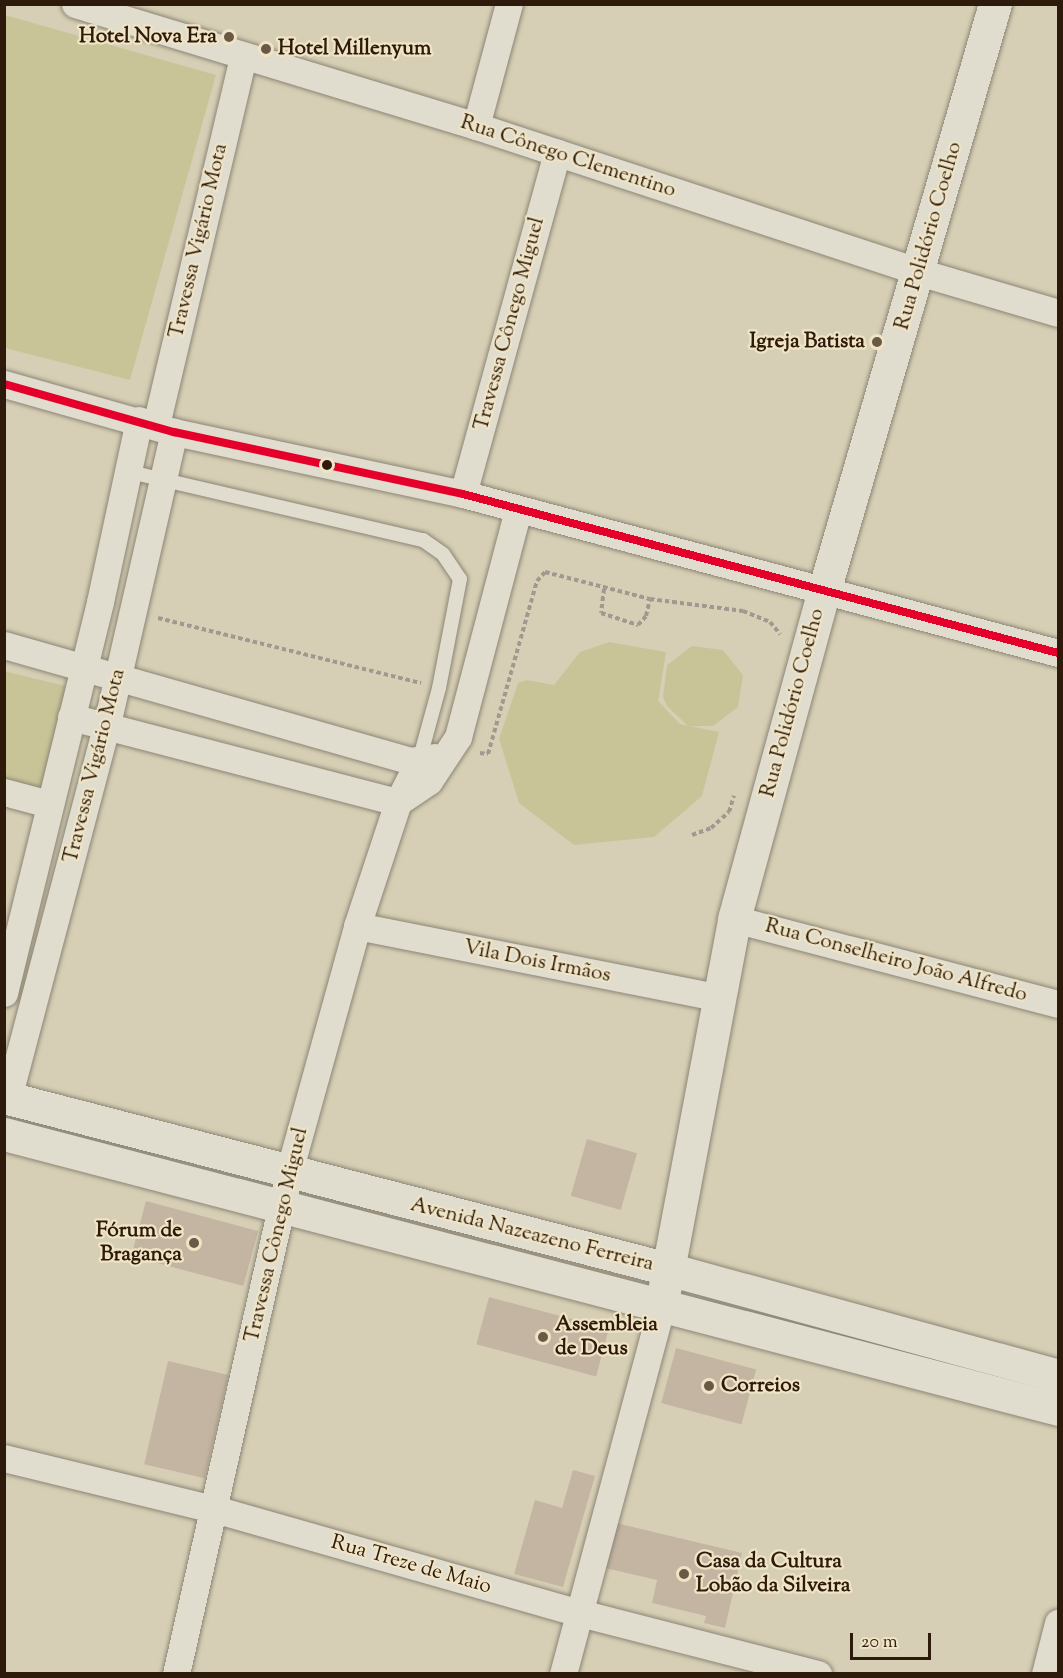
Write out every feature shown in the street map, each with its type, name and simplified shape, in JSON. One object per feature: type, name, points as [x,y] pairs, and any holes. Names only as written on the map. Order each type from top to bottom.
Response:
[{"type":"main road","name":"Rua Polidório Coelho","points":[[661,1307],[716,997],[734,919],[824,591],[919,272],[995,4]]},
{"type":"main road","name":"Avenida Nazeazeno Ferreira","points":[[6,1097],[668,1269],[1059,1376]]},
{"type":"main road","name":"Avenida Nazeazeno Ferreira","points":[[4,1134],[1059,1409]]},
{"type":"street","name":"Rua Cônego Clementino","points":[[75,4],[243,57],[476,126],[919,272],[1059,313]]},
{"type":"street","points":[[476,126],[509,4]]},
{"type":"street","name":"Travessa Vigário Mota","points":[[4,993],[129,472],[156,426],[243,57]]},
{"type":"street","name":"Travessa Cônego Miguel","points":[[463,494],[557,153]]},
{"type":"street","points":[[4,384],[156,426],[463,494],[1059,652]]},
{"type":"street","name":"Travessa Vigário Mota","points":[[6,1097],[107,724],[164,482],[156,426]]},
{"type":"street","points":[[71,717],[107,724],[302,780],[398,802],[429,781],[449,750],[468,706],[518,510]]},
{"type":"street","points":[[4,645],[419,761],[449,750]]},
{"type":"street","name":"Travessa Cônego Miguel","points":[[176,1674],[289,1172],[357,926],[398,802],[419,761]]},
{"type":"street","points":[[4,792],[49,804]]},
{"type":"street","name":"Rua Conselheiro João Alfredo","points":[[734,919],[1059,1004]]},
{"type":"street","name":"Vila Dois Irmãos","points":[[357,926],[716,997]]},
{"type":"street","points":[[563,1674],[661,1307]]},
{"type":"street","name":"Rua Treze de Maio","points":[[4,1458],[214,1509],[580,1613],[818,1674]]},
{"type":"street","points":[[1045,1674],[1059,1623]]},
{"type":"lane","points":[[129,472],[164,482],[423,540],[443,554],[460,579],[439,688],[419,761]]},
{"type":"path","points":[[449,750],[488,754],[542,573],[650,599],[743,611],[770,622],[782,638]]},
{"type":"path","points":[[604,589],[601,613],[638,624],[646,616],[650,599]]},
{"type":"path","points":[[132,611],[439,688]]},
{"type":"path","points":[[692,835],[711,828],[729,812],[736,790]]},
{"type":"shaded area","points":[[5,15],[216,75],[130,380],[5,348]]},
{"type":"shaded area","points":[[609,642],[666,652],[658,701],[680,724],[688,726],[667,706],[663,697],[667,665],[692,646],[723,650],[743,675],[738,707],[713,726],[690,726],[719,732],[702,796],[654,837],[574,845],[519,803],[499,739],[518,683],[527,680],[554,685],[580,652]]},
{"type":"shaded area","points":[[4,671],[78,689],[49,800],[5,788]]},
{"type":"building","points":[[587,1139],[637,1153],[621,1210],[571,1196]]},
{"type":"building","name":"Fórum de Bragança","points":[[146,1201],[258,1231],[243,1286],[131,1256]]},
{"type":"building","name":"Assembleia de Deus","points":[[489,1297],[609,1329],[596,1376],[476,1344]]},
{"type":"building","name":"Correios","points":[[676,1348],[756,1369],[741,1425],[661,1403]]},
{"type":"building","points":[[168,1361],[228,1375],[205,1478],[144,1464]]},
{"type":"building","points":[[573,1470],[595,1476],[563,1587],[514,1574],[535,1500],[562,1508]]},
{"type":"building","name":"Casa da Cultura Lobão da Silveira","points":[[616,1523],[742,1553],[725,1628],[704,1623],[706,1616],[652,1603],[657,1580],[605,1568]]},
{"type":"transit line","points":[[4,384],[174,432],[463,494],[1058,653]]},
{"type":"place","name":"Hotel Nova Era","points":[[229,37]]},
{"type":"place","name":"Hotel Millenyum","points":[[266,49]]},
{"type":"place","name":"Igreja Batista","points":[[877,342]]},
{"type":"place","name":"Fórum de Bragança","points":[[194,1243]]},
{"type":"place","name":"Assembleia de Deus","points":[[543,1337]]},
{"type":"place","name":"Correios","points":[[709,1386]]},
{"type":"place","name":"Casa da Cultura Lobão da Silveira","points":[[684,1574]]}]
